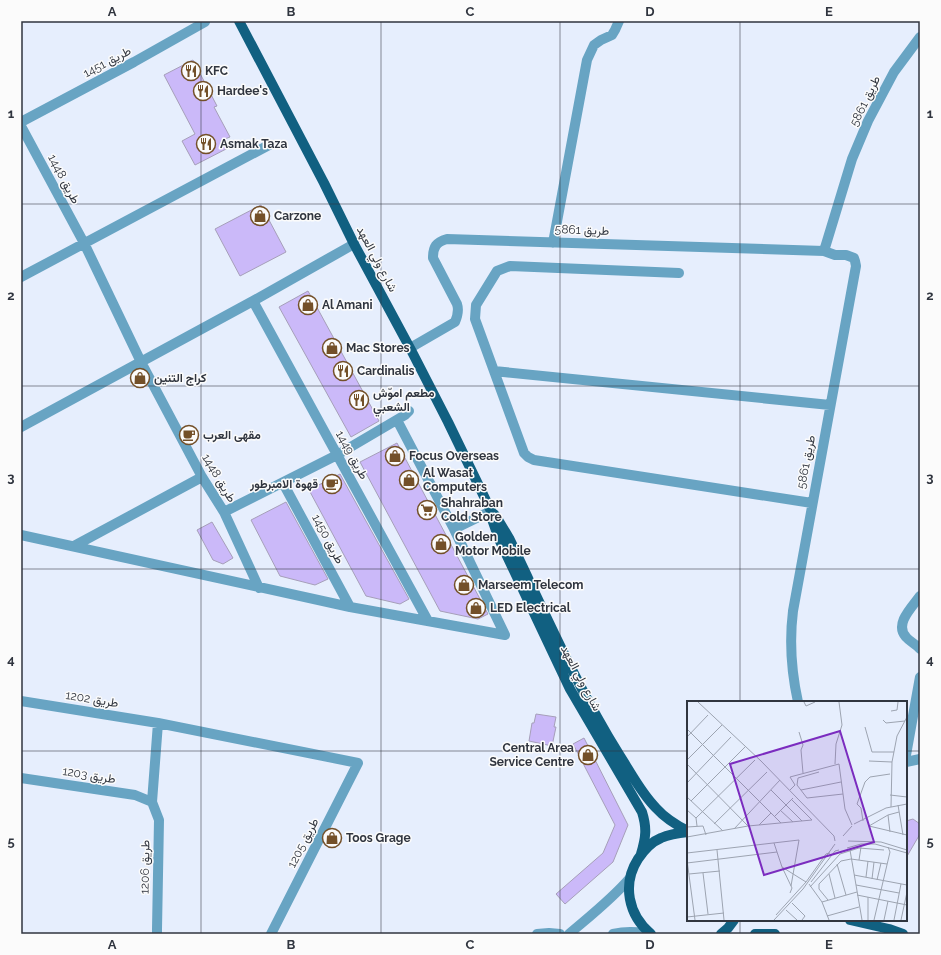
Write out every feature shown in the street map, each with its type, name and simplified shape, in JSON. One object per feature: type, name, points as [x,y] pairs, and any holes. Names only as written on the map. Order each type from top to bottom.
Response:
[{"type":"main road","name":"شارع ولي العهد","points":[[239,21],[455,436],[491,511],[499,539],[570,688],[642,812],[646,831],[641,854]]},
{"type":"main road","name":"شارع ولي العهد","points":[[491,511],[509,538],[575,675],[604,730],[647,798],[656,809],[678,826],[687,830]]},
{"type":"main road","points":[[651,934],[640,922],[632,908],[629,893],[630,878],[634,866],[646,848],[660,838],[687,831]]},
{"type":"main road","points":[[721,934],[733,921]]},
{"type":"main road","points":[[854,921],[889,929],[903,934]]},
{"type":"main road","points":[[755,934],[775,934]]},
{"type":"street","points":[[553,242],[587,60],[594,45],[612,35],[618,21]]},
{"type":"street","name":"طريق 1451","points":[[21,122],[134,62],[205,22]]},
{"type":"street","name":"طريق 5861","points":[[824,251],[852,159],[868,121],[894,72],[920,37]]},
{"type":"street","name":"طريق 1448","points":[[21,126],[84,243],[141,362],[202,477],[224,512],[259,588]]},
{"type":"street","points":[[21,277],[269,145]]},
{"type":"street","name":"طريق 5861","points":[[410,348],[455,322],[458,316],[457,304],[433,258],[433,252],[436,245],[441,241],[448,239],[824,251],[836,255],[846,254],[854,258],[856,266],[793,611],[790,648],[794,685],[798,701]]},
{"type":"street","points":[[21,427],[253,301],[354,244]]},
{"type":"street","points":[[679,273],[510,266],[497,271],[476,305],[475,319],[524,453],[534,460],[812,503]]},
{"type":"street","name":"طريق 1449","points":[[253,301],[428,621]]},
{"type":"street","points":[[494,371],[830,406]]},
{"type":"street","points":[[224,512],[337,455],[397,420],[409,411]]},
{"type":"street","points":[[21,534],[350,607],[505,635],[454,529],[397,420]]},
{"type":"street","points":[[74,546],[202,477]]},
{"type":"street","name":"طريق 1450","points":[[283,482],[350,607]]},
{"type":"street","points":[[454,529],[491,511]]},
{"type":"street","points":[[920,596],[902,621],[902,628],[905,636],[920,649]]},
{"type":"street","points":[[907,748],[920,677]]},
{"type":"street","name":"طريق 1202","points":[[21,701],[158,723],[358,763]]},
{"type":"street","points":[[152,802],[158,723]]},
{"type":"street","points":[[907,762],[920,759]]},
{"type":"street","name":"طريق 1205","points":[[271,934],[358,763]]},
{"type":"street","name":"طريق 1203","points":[[21,778],[135,795],[152,802]]},
{"type":"street","name":"طريق 1206","points":[[152,802],[159,820],[160,932]]},
{"type":"street","points":[[569,934],[607,902],[630,878]]},
{"type":"street","points":[[613,934],[625,931],[651,934]]},
{"type":"street","points":[[537,934],[560,934]]},
{"type":"building","points":[[193,60],[217,106],[214,107],[230,137],[225,139],[230,147],[195,165],[182,141],[195,134],[164,75]]},
{"type":"building","points":[[261,205],[286,252],[240,276],[215,229]]},
{"type":"building","points":[[308,291],[379,421],[351,437],[279,307]]},
{"type":"building","points":[[397,443],[488,614],[478,619],[440,611],[360,462]]},
{"type":"building","points":[[340,474],[409,599],[400,604],[366,596],[309,490]]},
{"type":"building","points":[[286,502],[328,579],[315,585],[280,576],[251,520]]},
{"type":"building","points":[[212,522],[233,558],[223,564],[213,560],[197,530]]},
{"type":"building","points":[[536,714],[556,717],[554,727],[556,727],[552,746],[529,741],[532,723],[534,723]]},
{"type":"building","points":[[584,738],[628,825],[613,862],[565,904],[556,894],[603,853],[615,825],[573,744]]},
{"type":"building","points":[[913,819],[920,824],[920,834],[907,856],[907,821]]},
{"type":"place","name":"KFC","points":[[191,71]]},
{"type":"place","name":"Hardee's","points":[[203,91]]},
{"type":"place","name":"Asmak Taza","points":[[206,144]]},
{"type":"place","name":"Carzone","points":[[260,216]]},
{"type":"place","name":"Al Amani","points":[[308,305]]},
{"type":"place","name":"Mac Stores","points":[[332,348]]},
{"type":"place","name":"Cardinalis","points":[[343,371]]},
{"type":"place","name":"كراج التنين","points":[[140,378]]},
{"type":"place","name":"مطعم اموّش الشعبي","points":[[359,400]]},
{"type":"place","name":"مقهى العرب","points":[[189,435]]},
{"type":"place","name":"Focus Overseas","points":[[395,456]]},
{"type":"place","name":"Al Wasat Computers","points":[[409,480]]},
{"type":"place","name":"قهوة الامبرطور","points":[[332,484]]},
{"type":"place","name":"Shahraban Cold Store","points":[[427,510]]},
{"type":"place","name":"Golden Motor Mobile","points":[[441,544]]},
{"type":"place","name":"Marseem Telecom","points":[[464,585]]},
{"type":"place","name":"LED Electrical","points":[[476,608]]},
{"type":"place","name":"Central Area Service Centre","points":[[588,755]]},
{"type":"place","name":"Toos Grage","points":[[332,838]]}]
